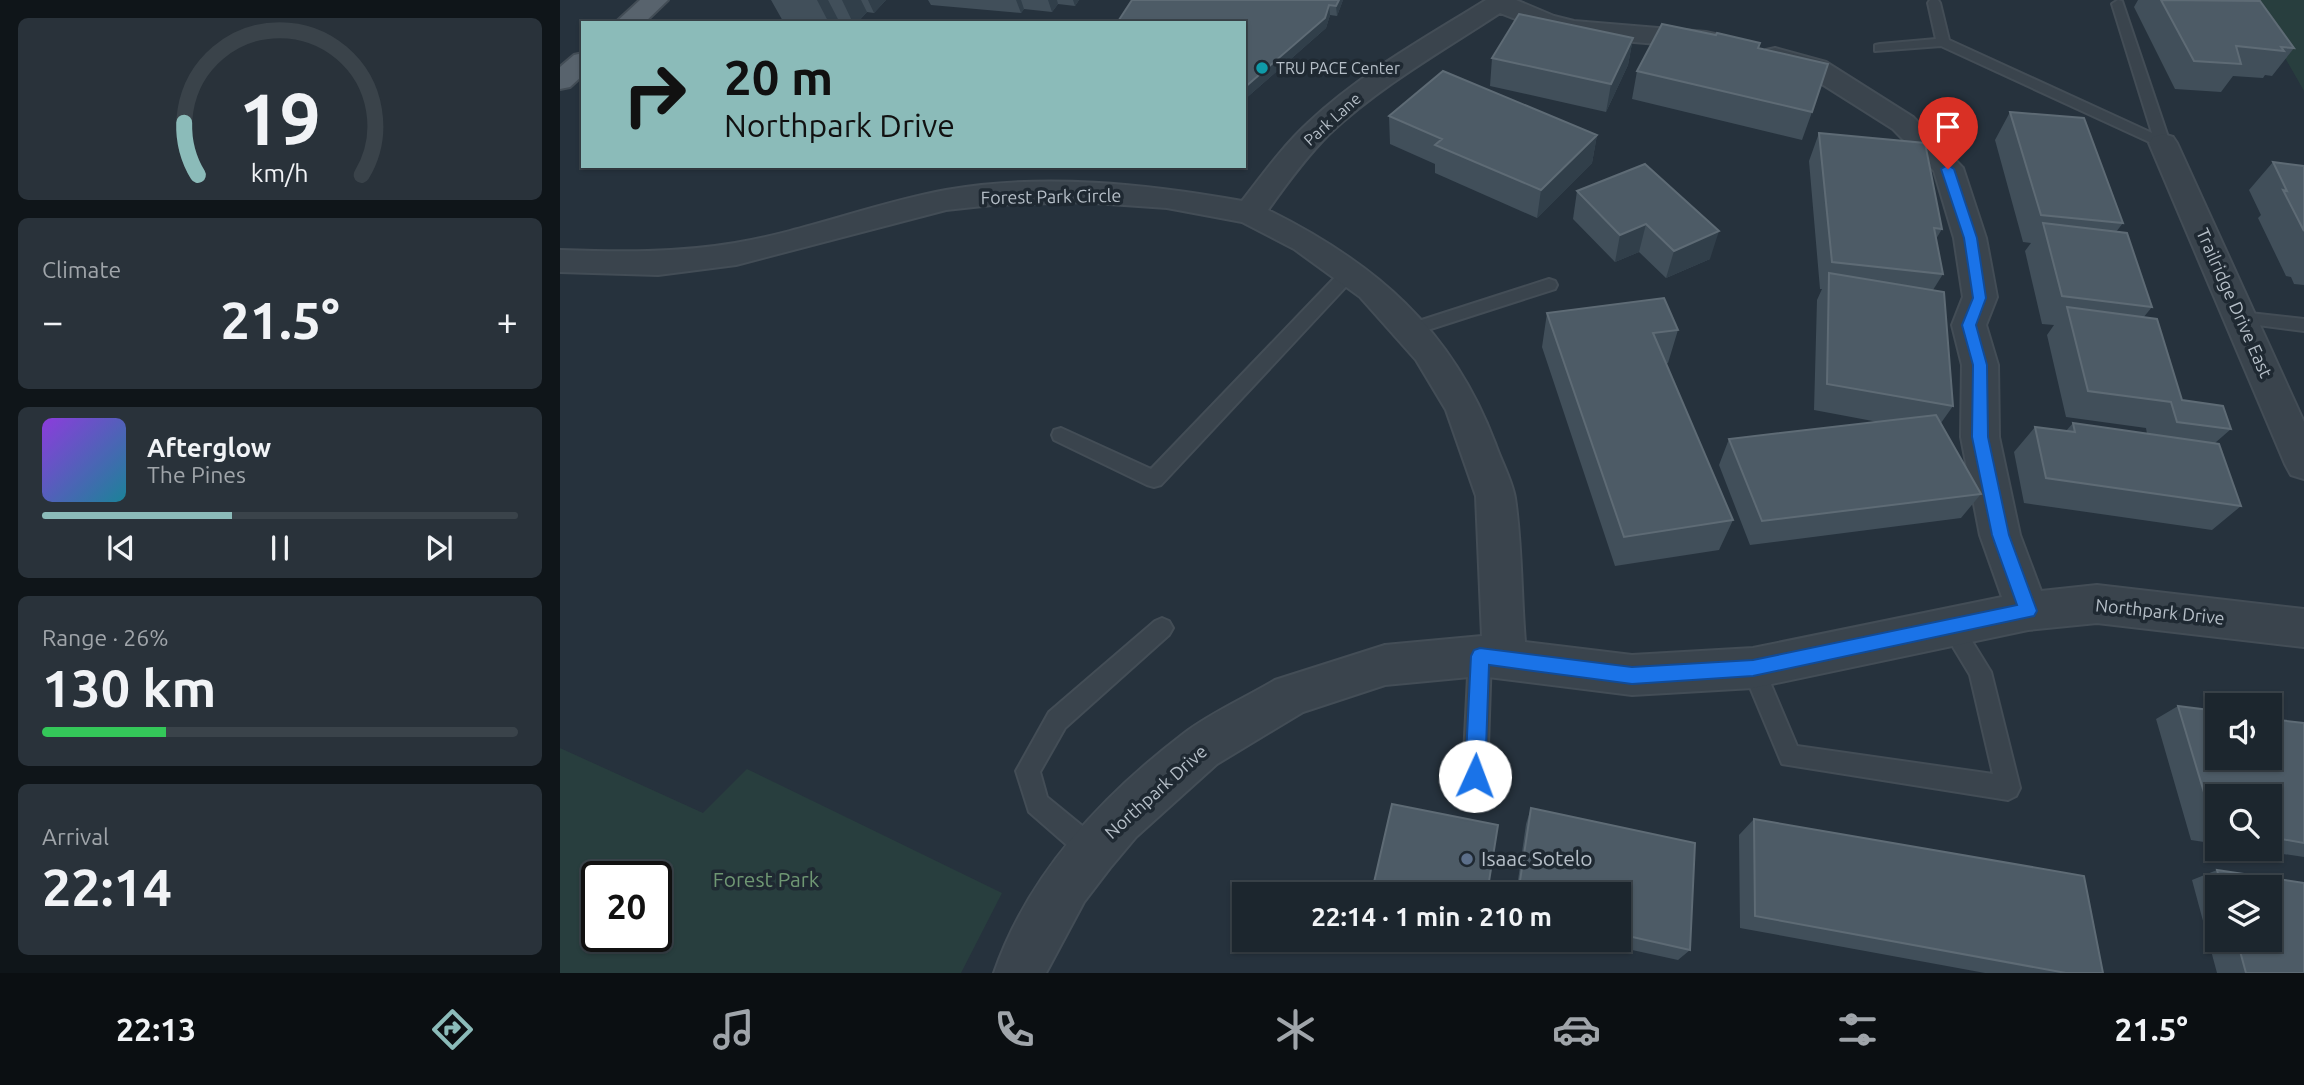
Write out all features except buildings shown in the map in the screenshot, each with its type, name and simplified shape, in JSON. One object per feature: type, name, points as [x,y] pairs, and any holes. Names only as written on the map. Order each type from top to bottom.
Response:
[{"type":"main road","points":[[630,21],[655,0]]},
{"type":"main road","points":[[560,81],[581,63]]},
{"type":"street","points":[[1501,2],[1545,22],[1574,29],[1633,36],[1675,36],[1738,46],[1816,68],[1903,122],[1948,169],[1970,238],[1980,298],[1969,325],[1980,365],[1980,437],[2000,535],[2028,611]]},
{"type":"street","name":"Park Lane","points":[[1250,213],[1295,153],[1349,102],[1378,80],[1501,2]]},
{"type":"street","name":"Trailridge Drive East","points":[[2163,143],[2304,464]]},
{"type":"street","name":"Forest Park Circle","points":[[560,261],[657,264],[736,254],[946,200],[992,195],[1106,194],[1167,198],[1250,213],[1305,241],[1372,289],[1428,351],[1463,407],[1495,496],[1492,657]]},
{"type":"street","name":"Northpark Drive","points":[[1020,973],[1066,884],[1119,820],[1201,748],[1291,695],[1385,665],[1492,657],[1632,675],[1753,668],[2028,611],[2096,604],[2304,628]]},
{"type":"lane","points":[[1934,3],[1943,42]]},
{"type":"lane","points":[[2118,4],[2163,143]]},
{"type":"lane","points":[[1880,48],[1943,42],[2163,143]]},
{"type":"lane","points":[[1061,435],[1154,479],[1349,273]]},
{"type":"lane","points":[[1409,330],[1549,285]]},
{"type":"lane","points":[[2241,318],[2304,325]]},
{"type":"lane","points":[[1753,668],[1790,756],[2008,788],[1980,672],[1952,627]]},
{"type":"lane","points":[[1093,851],[1037,804],[1028,771],[1057,720],[1163,628]]},
{"type":"lane","points":[[1475,776],[1492,657]]},
{"type":"green space","points":[[2252,0],[2304,0],[2304,91]]},
{"type":"green space","name":"Forest Park","points":[[560,748],[703,813],[747,769],[1002,893],[961,973],[560,973]]},
{"type":"place","name":"TRU PACE Center","points":[[1262,68]]},
{"type":"place","name":"Isaac Sotelo","points":[[1467,859]]},
{"type":"route","points":[[1475,776],[1480,656],[1632,675],[1753,668],[2028,611],[2000,535],[1980,437],[1980,365],[1969,325],[1980,298],[1970,238],[1948,169]]}]
